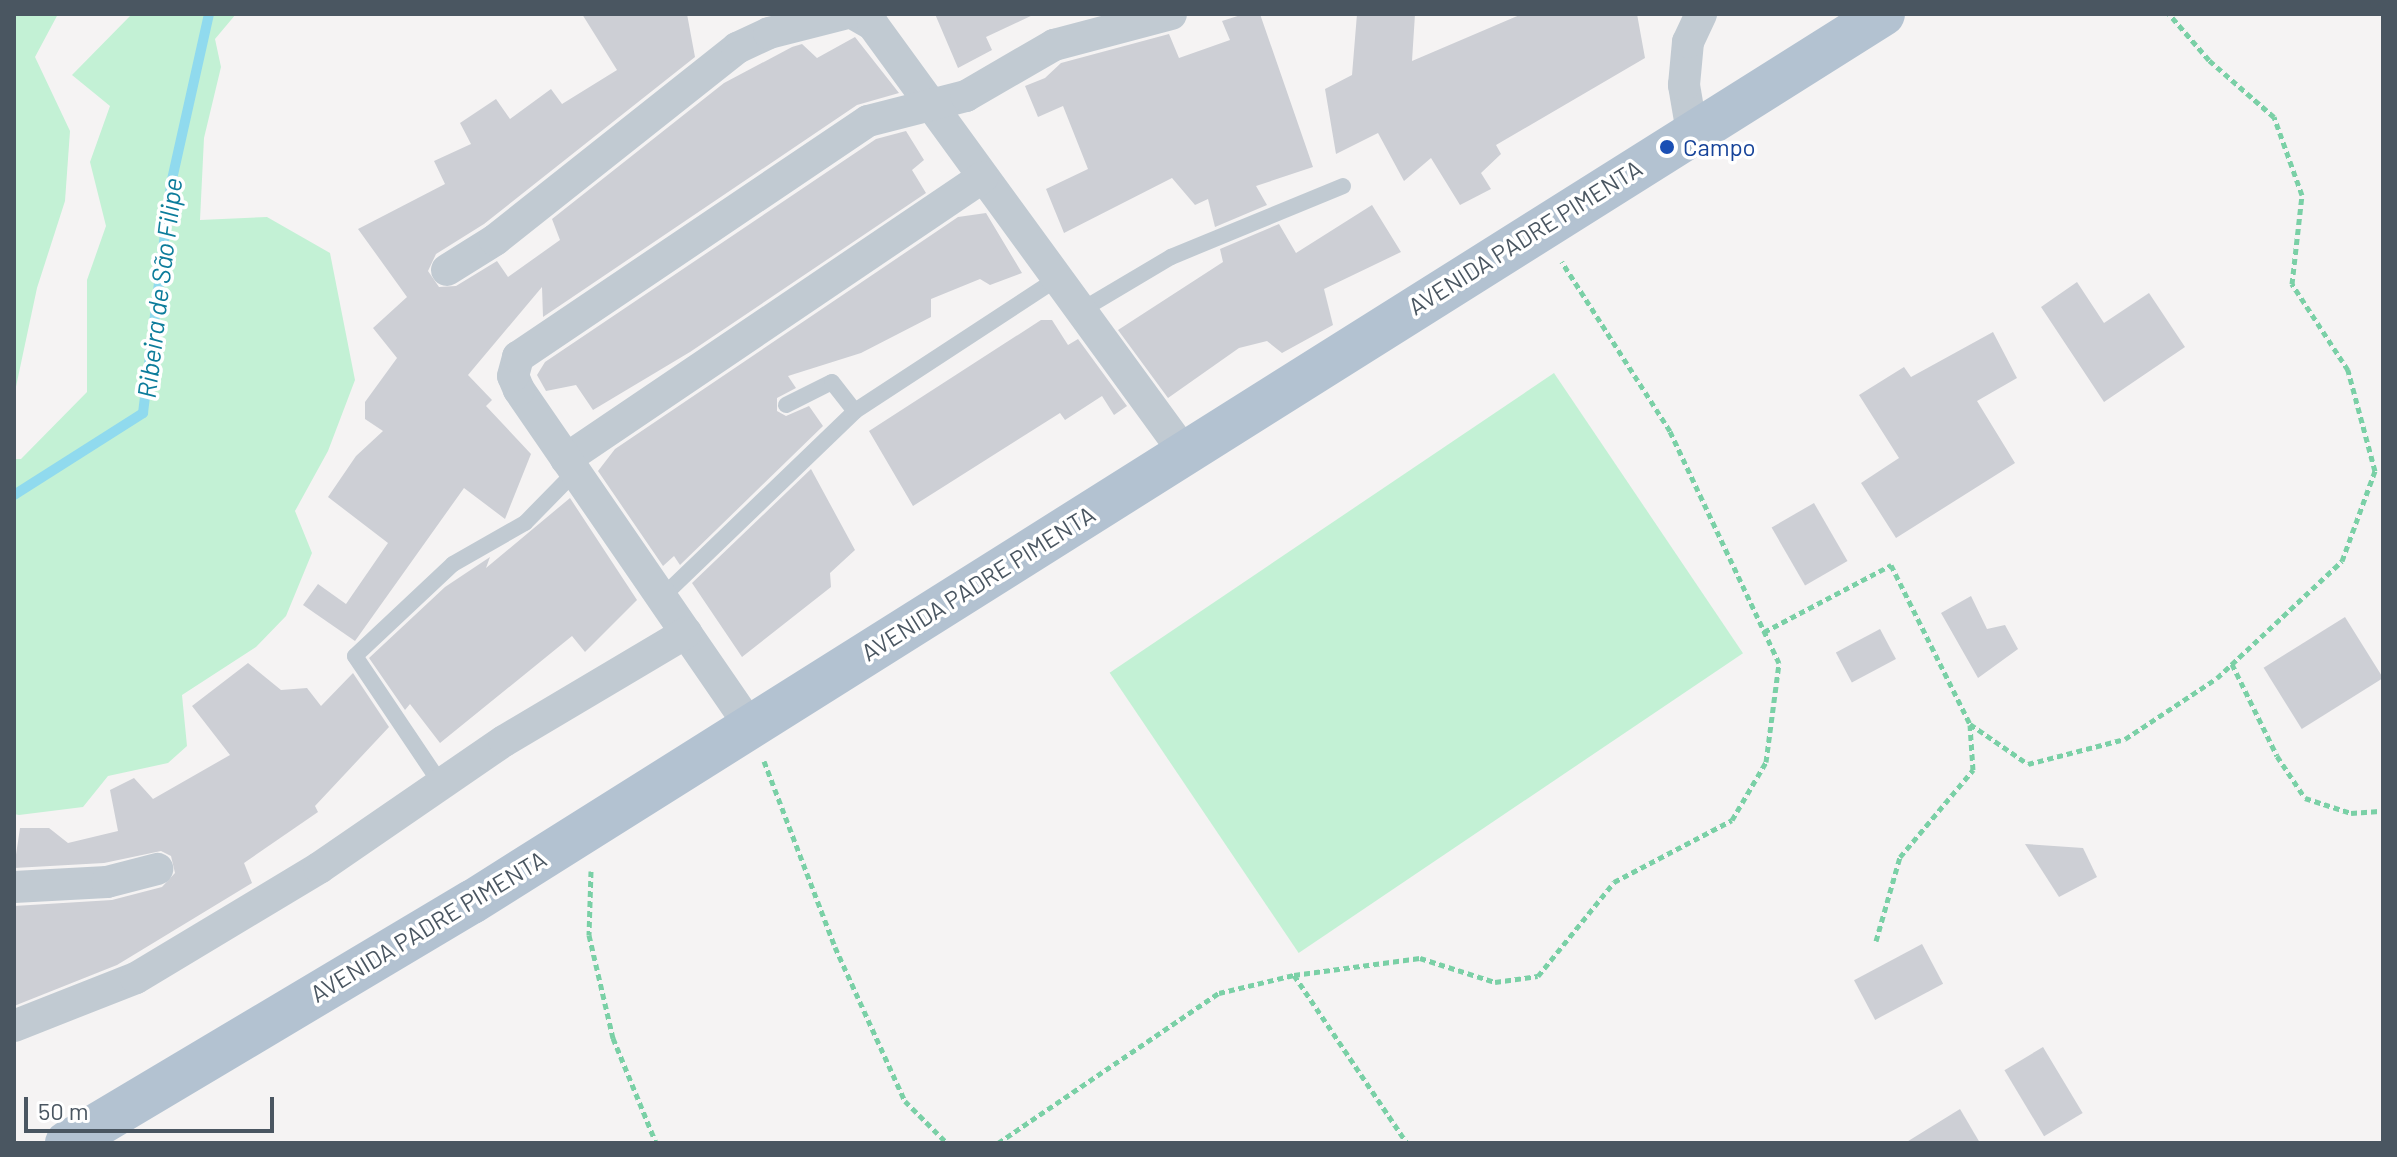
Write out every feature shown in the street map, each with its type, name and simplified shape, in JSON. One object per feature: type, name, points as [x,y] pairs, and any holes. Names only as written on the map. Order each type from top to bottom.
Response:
[{"type":"main road","name":"AVENIDA PADRE PIMENTA","points":[[67,1143],[592,826],[1883,14]]},
{"type":"street","points":[[447,270],[495,240],[737,48],[769,33],[844,14]]},
{"type":"street","points":[[854,14],[873,25],[1184,452]]},
{"type":"street","points":[[750,726],[571,466],[513,376],[525,348],[868,121],[966,96],[1054,45],[1171,14]]},
{"type":"street","points":[[1692,132],[1684,85],[1688,42],[1701,14]]},
{"type":"street","points":[[571,466],[983,177]]},
{"type":"street","points":[[14,1026],[136,978],[319,868],[441,784],[686,633]]},
{"type":"street","points":[[14,887],[107,882],[157,869]]},
{"type":"lane","points":[[1080,311],[1171,257],[1343,186]]},
{"type":"lane","points":[[661,598],[855,411],[1057,279]]},
{"type":"lane","points":[[786,405],[832,382],[855,411]]},
{"type":"lane","points":[[441,784],[355,656],[453,564],[525,523],[571,466]]},
{"type":"path","points":[[1970,724],[2028,764],[2125,739],[2232,664],[2342,561],[2375,471],[2348,370],[2292,284],[2302,195],[2274,117],[2209,60],[2169,14]]},
{"type":"path","points":[[998,1143],[1219,993],[1294,975],[1420,958],[1495,982],[1538,976],[1614,882],[1732,820],[1766,762],[1779,663],[1670,431],[1540,227]]},
{"type":"path","points":[[2375,471],[2383,471]]},
{"type":"path","points":[[1764,632],[1891,565],[1970,724],[1973,770],[1900,857],[1876,941]]},
{"type":"path","points":[[2232,664],[2277,756],[2305,798],[2351,813],[2383,811]]},
{"type":"path","points":[[750,726],[835,947],[905,1101],[947,1143]]},
{"type":"path","points":[[592,826],[589,935],[613,1038],[656,1143]]},
{"type":"path","points":[[1294,975],[1407,1143]]},
{"type":"green space","points":[[14,14],[58,14],[35,57],[70,131],[65,201],[37,288],[14,396]]},
{"type":"green space","points":[[132,14],[236,14],[215,39],[221,67],[204,138],[200,220],[267,217],[330,253],[355,380],[328,451],[295,511],[312,553],[286,616],[256,647],[182,695],[187,746],[168,763],[108,776],[83,807],[19,815],[14,814],[14,459],[21,459],[87,392],[87,280],[106,226],[90,162],[110,106],[72,75]]},
{"type":"green space","points":[[1554,373],[1743,653],[1299,953],[1110,673]]},
{"type":"building","points":[[582,14],[687,14],[695,57],[484,224],[436,254],[428,271],[439,287],[456,286],[497,261],[508,277],[560,240],[552,219],[724,83],[792,47],[802,44],[817,58],[855,37],[899,93],[857,105],[543,317],[542,287],[468,375],[492,400],[486,406],[531,454],[505,519],[464,488],[355,641],[303,605],[318,584],[346,604],[388,543],[328,497],[356,456],[383,431],[365,419],[365,402],[397,358],[373,328],[407,297],[358,229],[445,184],[434,161],[471,144],[460,123],[496,99],[510,119],[551,89],[562,104],[617,70]]},
{"type":"building","points":[[935,14],[1035,14],[986,37],[992,50],[958,68]]},
{"type":"building","points":[[1244,14],[1260,14],[1313,167],[1256,186],[1267,205],[1215,227],[1208,199],[1195,205],[1172,178],[1064,233],[1046,189],[1088,169],[1063,106],[1038,117],[1025,86],[1045,78],[1061,63],[1169,34],[1179,58],[1230,40],[1222,21]]},
{"type":"building","points":[[1357,14],[1415,14],[1412,61],[1522,14],[1637,14],[1645,58],[1496,145],[1501,154],[1481,173],[1491,189],[1460,205],[1431,158],[1404,181],[1378,133],[1336,154],[1325,89],[1352,75]]},
{"type":"building","points":[[906,131],[924,160],[912,170],[926,193],[690,352],[593,410],[576,385],[546,391],[537,375],[545,362],[876,139]]},
{"type":"building","points":[[1372,205],[1401,252],[1324,289],[1333,325],[1282,353],[1267,341],[1239,348],[1168,398],[1118,330],[1223,262],[1220,249],[1279,224],[1296,253]]},
{"type":"building","points":[[986,213],[1022,273],[990,285],[980,279],[931,299],[931,317],[861,353],[788,376],[796,388],[777,398],[777,411],[786,416],[809,406],[823,426],[680,565],[674,556],[663,566],[598,471],[615,449],[958,217]]},
{"type":"building","points":[[2077,282],[2104,323],[2149,293],[2185,347],[2104,402],[2041,307]]},
{"type":"building","points":[[1041,320],[1052,320],[1068,345],[1078,339],[1127,406],[1114,415],[1102,396],[1065,420],[1060,413],[913,506],[869,431]]},
{"type":"building","points":[[1993,332],[2017,378],[1977,401],[2015,463],[1896,538],[1861,483],[1899,458],[1859,395],[1904,367],[1911,377]]},
{"type":"building","points":[[811,469],[855,550],[830,573],[831,587],[742,657],[692,583]]},
{"type":"building","points":[[570,498],[637,600],[585,652],[572,636],[440,743],[410,704],[405,710],[369,658],[445,587],[490,557],[486,568]]},
{"type":"building","points":[[1814,503],[1848,561],[1805,586],[1772,528]]},
{"type":"building","points":[[1971,596],[1987,629],[2005,625],[2018,649],[1978,678],[1941,613]]},
{"type":"building","points":[[2345,617],[2383,678],[2302,729],[2264,668]]},
{"type":"building","points":[[1880,629],[1896,659],[1852,682],[1836,652]]},
{"type":"building","points":[[248,663],[281,690],[307,688],[321,706],[353,673],[389,727],[315,806],[318,812],[244,863],[252,883],[117,965],[14,1006],[14,906],[112,900],[162,887],[175,873],[171,856],[161,851],[104,863],[14,868],[20,828],[49,828],[68,843],[118,831],[110,790],[134,778],[153,799],[230,755],[192,706]]},
{"type":"building","points":[[2025,844],[2083,848],[2097,877],[2059,897]]},
{"type":"building","points":[[1922,944],[1943,984],[1875,1020],[1854,980]]},
{"type":"building","points":[[2043,1047],[2083,1113],[2044,1136],[2004,1070]]},
{"type":"building","points":[[1960,1109],[1980,1143],[1905,1143]]},
{"type":"waterway","name":"Ribeira de São Filipe","points":[[14,495],[143,413],[171,184],[209,14]]},
{"type":"place","name":"Campo","points":[[1667,147]]}]
